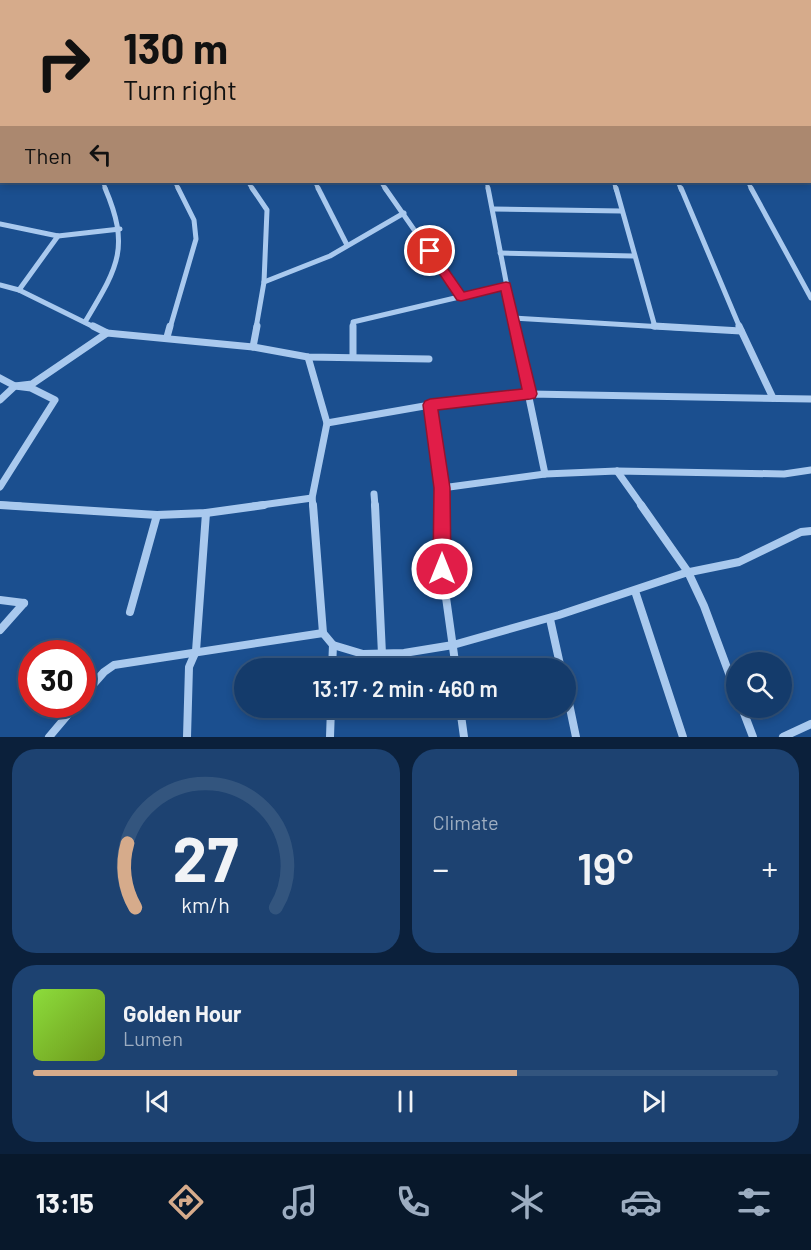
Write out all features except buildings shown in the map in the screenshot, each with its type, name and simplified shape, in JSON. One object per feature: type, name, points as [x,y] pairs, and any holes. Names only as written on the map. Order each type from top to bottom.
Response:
[{"type":"street","points":[[85,322],[103,292],[121,242],[120,229],[103,183]]},
{"type":"street","points":[[167,337],[196,239],[194,220],[176,183]]},
{"type":"street","points":[[249,183],[267,210],[264,282],[253,347]]},
{"type":"street","points":[[315,183],[347,245]]},
{"type":"street","points":[[382,183],[461,297]]},
{"type":"street","points":[[488,183],[506,286],[545,474]]},
{"type":"street","points":[[614,183],[633,256],[655,327]]},
{"type":"street","points":[[678,183],[741,331],[773,398]]},
{"type":"street","points":[[749,183],[811,298]]},
{"type":"street","points":[[493,208],[621,211]]},
{"type":"street","points":[[264,282],[319,261],[404,213]]},
{"type":"street","points":[[0,224],[58,236],[120,229]]},
{"type":"street","points":[[19,290],[58,236]]},
{"type":"street","points":[[500,254],[633,256]]},
{"type":"street","points":[[0,285],[19,290],[107,333],[253,347],[308,357],[429,359]]},
{"type":"street","points":[[353,357],[353,322],[506,286]]},
{"type":"street","points":[[513,318],[741,331]]},
{"type":"street","points":[[0,400],[15,386],[38,381],[107,333]]},
{"type":"street","points":[[308,357],[327,423],[312,498],[323,633],[333,645],[344,652],[382,654],[453,646],[550,619],[688,572],[739,562],[801,532],[811,531]]},
{"type":"street","points":[[0,378],[15,386],[31,388],[55,400],[0,487]]},
{"type":"street","points":[[327,423],[430,405],[530,394],[811,399]]},
{"type":"street","points":[[430,405],[442,488],[442,569],[455,658]]},
{"type":"street","points":[[442,488],[545,474],[617,471],[773,474],[811,470]]},
{"type":"street","points":[[617,471],[688,572],[704,606],[726,665]]},
{"type":"street","points":[[374,494],[382,654]]},
{"type":"street","points":[[0,505],[157,515],[206,513],[312,498]]},
{"type":"street","points":[[187,737],[189,667],[196,651],[206,513]]},
{"type":"street","points":[[130,612],[157,515]]},
{"type":"street","points":[[635,591],[683,737]]},
{"type":"street","points":[[0,600],[24,603],[0,630]]},
{"type":"street","points":[[550,619],[559,658]]},
{"type":"street","points":[[96,681],[114,665],[323,633]]},
{"type":"street","points":[[332,658],[333,645]]},
{"type":"street","points":[[49,737],[65,718]]},
{"type":"street","points":[[330,737],[331,718]]},
{"type":"street","points":[[461,718],[464,737]]},
{"type":"street","points":[[572,718],[576,737]]},
{"type":"street","points":[[746,718],[753,737]]},
{"type":"street","points":[[783,737],[811,723]]},
{"type":"route","points":[[430,251],[461,297],[506,286],[530,394],[430,405],[442,488],[442,569]]}]
